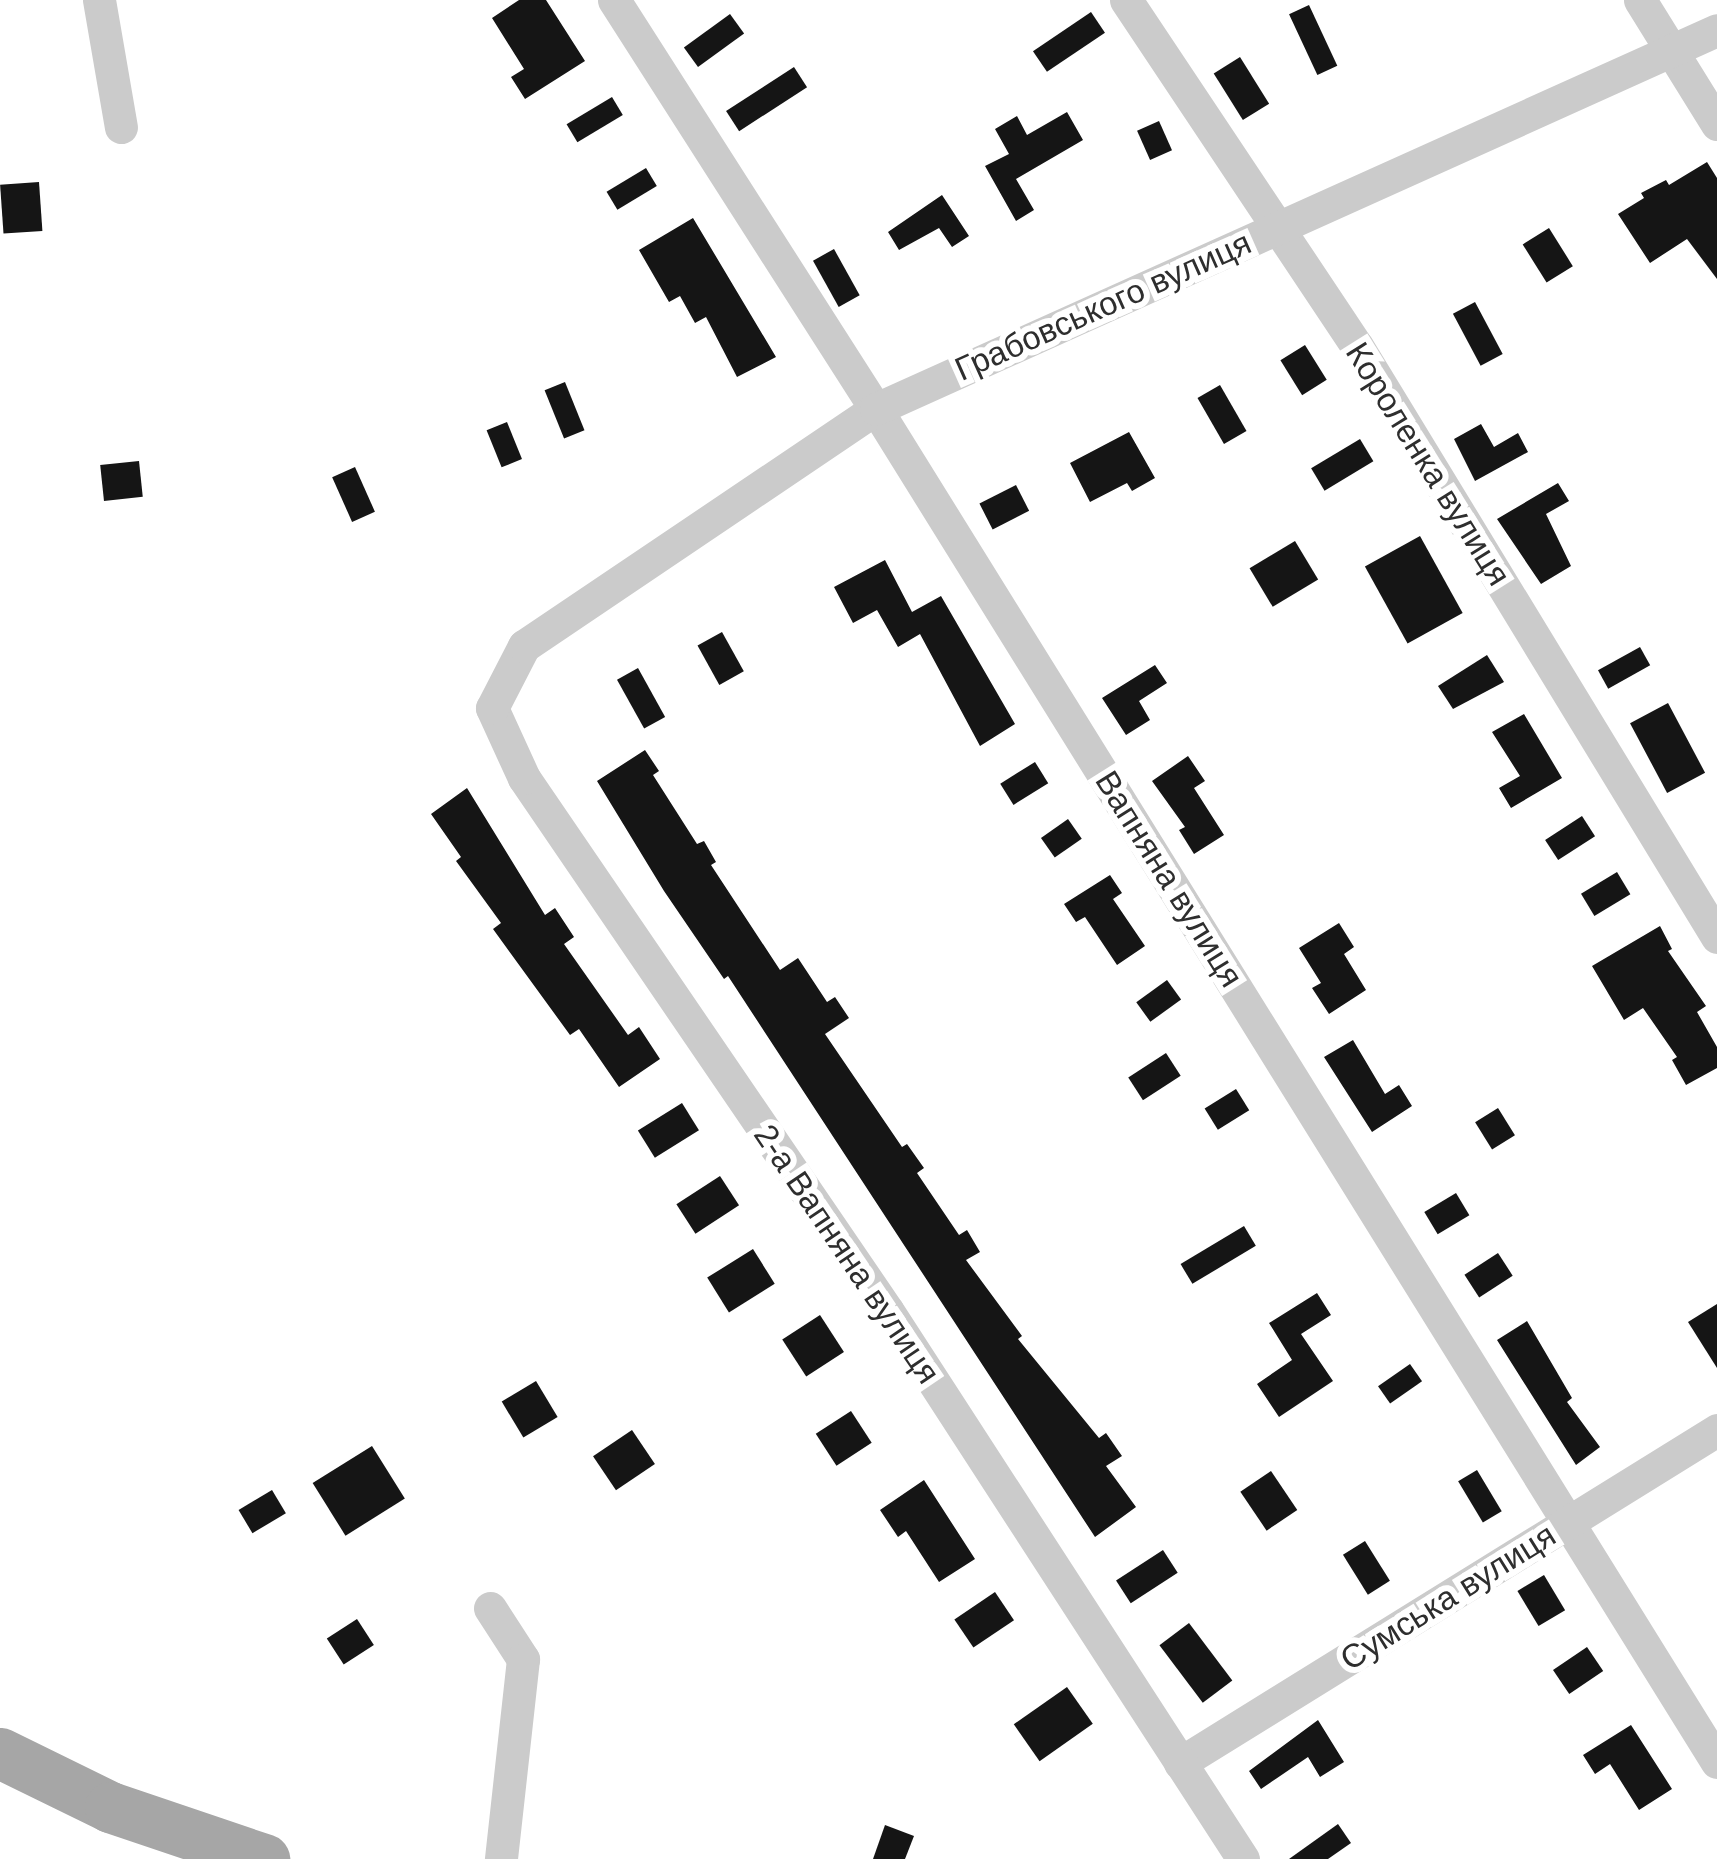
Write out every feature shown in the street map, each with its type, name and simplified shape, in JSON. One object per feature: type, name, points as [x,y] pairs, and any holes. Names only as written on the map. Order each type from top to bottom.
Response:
[{"type":"main road","points":[[0,1753],[110,1807],[264,1859]]},
{"type":"street","points":[[100,0],[121,127]]},
{"type":"street","name":"Вапняна вулиця","points":[[614,0],[876,409],[1717,1762]]},
{"type":"street","name":"Короленка вулиця","points":[[1126,0],[1357,346],[1717,937]]},
{"type":"street","points":[[1640,0],[1717,124]]},
{"type":"street","name":"Грабовського вулиця","points":[[524,646],[876,409],[1717,30]]},
{"type":"street","name":"2-а Вапняна вулиця","points":[[524,646],[492,708],[524,778],[886,1310],[1243,1859]]},
{"type":"street","name":"Сумська вулиця","points":[[1180,1763],[1717,1430]]},
{"type":"street","points":[[490,1608],[523,1659],[501,1859]]},
{"type":"building","points":[[519,0],[546,0],[585,61],[525,99],[511,77],[524,69],[492,18]]},
{"type":"building","points":[[1309,5],[1337,66],[1317,75],[1289,14]]},
{"type":"building","points":[[1091,12],[1105,33],[1047,72],[1033,51]]},
{"type":"building","points":[[730,14],[744,33],[698,67],[684,48]]},
{"type":"building","points":[[1240,57],[1269,104],[1243,120],[1214,73]]},
{"type":"building","points":[[794,67],[807,87],[739,131],[726,111]]},
{"type":"building","points":[[612,97],[623,115],[577,142],[567,124]]},
{"type":"building","points":[[1067,112],[1083,140],[1016,179],[1034,210],[1016,221],[985,166],[1009,154],[995,129],[1017,116],[1027,135]]},
{"type":"building","points":[[1159,121],[1172,150],[1150,160],[1137,131]]},
{"type":"building","points":[[1707,162],[1717,178],[1717,279],[1687,239],[1650,263],[1618,214],[1644,198],[1641,193],[1666,180],[1669,185]]},
{"type":"building","points":[[646,168],[657,186],[617,210],[607,192]]},
{"type":"building","points":[[39,182],[42,231],[4,234],[0,185]]},
{"type":"building","points":[[942,195],[969,236],[952,247],[939,228],[899,250],[888,232]]},
{"type":"building","points":[[693,218],[776,357],[737,377],[706,317],[695,323],[680,296],[669,302],[639,250]]},
{"type":"building","points":[[1549,228],[1573,266],[1547,283],[1523,244]]},
{"type":"building","points":[[834,249],[860,295],[839,307],[813,261]]},
{"type":"building","points":[[1475,302],[1503,354],[1481,366],[1453,314]]},
{"type":"building","points":[[1305,345],[1327,380],[1302,395],[1280,360]]},
{"type":"building","points":[[565,382],[584,430],[564,438],[545,390]]},
{"type":"building","points":[[1220,385],[1246,431],[1224,444],[1197,398]]},
{"type":"building","points":[[507,422],[522,459],[502,467],[487,430]]},
{"type":"building","points":[[1481,424],[1494,447],[1518,433],[1528,452],[1475,481],[1454,439]]},
{"type":"building","points":[[1129,432],[1155,478],[1132,491],[1127,483],[1090,502],[1070,463]]},
{"type":"building","points":[[1360,439],[1373,461],[1325,491],[1311,468]]},
{"type":"building","points":[[139,461],[143,497],[104,501],[100,465]]},
{"type":"building","points":[[355,467],[375,512],[352,522],[332,477]]},
{"type":"building","points":[[1558,483],[1569,501],[1546,514],[1571,566],[1541,584],[1497,519]]},
{"type":"building","points":[[1016,485],[1029,511],[993,529],[979,504]]},
{"type":"building","points":[[1420,536],[1463,613],[1408,644],[1365,567]]},
{"type":"building","points":[[1295,541],[1318,580],[1273,607],[1250,568]]},
{"type":"building","points":[[885,560],[912,612],[941,596],[1015,724],[980,746],[920,634],[898,647],[877,610],[853,623],[834,587]]},
{"type":"building","points":[[722,632],[744,671],[719,685],[698,646]]},
{"type":"building","points":[[1640,647],[1650,665],[1608,689],[1598,670]]},
{"type":"building","points":[[1487,655],[1504,682],[1453,709],[1438,686]]},
{"type":"building","points":[[1155,665],[1167,683],[1139,701],[1150,720],[1126,735],[1102,698]]},
{"type":"building","points":[[638,668],[665,717],[644,729],[617,680]]},
{"type":"building","points":[[1668,703],[1705,773],[1667,793],[1630,723]]},
{"type":"building","points":[[1524,714],[1562,778],[1511,808],[1499,788],[1520,776],[1492,732]]},
{"type":"building","points":[[645,750],[659,771],[653,775],[697,844],[704,841],[716,862],[711,865],[780,970],[798,958],[827,1002],[835,997],[849,1018],[825,1034],[902,1147],[907,1144],[924,1168],[917,1173],[959,1235],[967,1230],[980,1252],[966,1260],[1022,1336],[1018,1339],[1099,1438],[1106,1433],[1122,1456],[1106,1466],[1136,1507],[1095,1537],[728,976],[724,979],[664,891],[597,781]]},
{"type":"building","points":[[1188,756],[1205,781],[1194,788],[1224,835],[1194,854],[1179,830],[1185,827],[1152,781]]},
{"type":"building","points":[[1035,762],[1048,783],[1013,805],[1000,784]]},
{"type":"building","points":[[467,788],[545,915],[555,908],[574,937],[564,944],[628,1035],[639,1027],[660,1059],[619,1087],[579,1029],[570,1035],[493,929],[501,923],[456,861],[461,857],[431,814]]},
{"type":"building","points":[[1582,816],[1595,836],[1558,860],[1545,840]]},
{"type":"building","points":[[1068,819],[1082,839],[1055,858],[1041,838]]},
{"type":"building","points":[[1617,872],[1630,894],[1594,916],[1581,894]]},
{"type":"building","points":[[1110,875],[1122,893],[1113,899],[1145,946],[1117,965],[1085,917],[1076,922],[1064,904]]},
{"type":"building","points":[[1339,923],[1354,947],[1344,954],[1366,990],[1329,1014],[1312,988],[1321,983],[1299,948]]},
{"type":"building","points":[[1660,926],[1672,949],[1668,951],[1706,1006],[1697,1012],[1717,1047],[1717,1068],[1686,1085],[1672,1060],[1677,1057],[1643,1008],[1624,1020],[1592,966]]},
{"type":"building","points":[[1167,980],[1181,999],[1150,1022],[1136,1002]]},
{"type":"building","points":[[1353,1040],[1385,1094],[1399,1085],[1412,1106],[1372,1132],[1324,1057]]},
{"type":"building","points":[[1166,1053],[1181,1076],[1143,1100],[1128,1078]]},
{"type":"building","points":[[1236,1089],[1249,1110],[1218,1130],[1205,1109]]},
{"type":"building","points":[[682,1103],[699,1130],[655,1158],[638,1131]]},
{"type":"building","points":[[1498,1108],[1515,1135],[1492,1149],[1475,1122]]},
{"type":"building","points":[[720,1176],[739,1205],[695,1234],[676,1204]]},
{"type":"building","points":[[1456,1193],[1469,1215],[1438,1234],[1424,1212]]},
{"type":"building","points":[[1244,1226],[1256,1246],[1192,1284],[1181,1264]]},
{"type":"building","points":[[753,1249],[775,1284],[729,1312],[707,1278]]},
{"type":"building","points":[[1498,1253],[1513,1276],[1479,1297],[1464,1275]]},
{"type":"building","points":[[1317,1293],[1331,1315],[1301,1334],[1333,1381],[1279,1417],[1257,1384],[1292,1360],[1269,1323]]},
{"type":"building","points":[[1717,1304],[1717,1368],[1688,1322]]},
{"type":"building","points":[[820,1315],[844,1352],[806,1376],[782,1340]]},
{"type":"building","points":[[1527,1321],[1572,1398],[1567,1402],[1600,1447],[1576,1465],[1497,1340]]},
{"type":"building","points":[[1410,1364],[1422,1381],[1390,1404],[1378,1386]]},
{"type":"building","points":[[536,1381],[558,1417],[523,1438],[502,1402]]},
{"type":"building","points":[[851,1411],[872,1443],[836,1466],[816,1434]]},
{"type":"building","points":[[632,1430],[655,1464],[616,1490],[593,1456]]},
{"type":"building","points":[[372,1446],[405,1499],[345,1536],[313,1483]]},
{"type":"building","points":[[1477,1470],[1502,1511],[1483,1522],[1458,1481]]},
{"type":"building","points":[[1271,1471],[1297,1510],[1267,1531],[1240,1492]]},
{"type":"building","points":[[924,1480],[975,1559],[939,1582],[906,1531],[898,1537],[880,1510]]},
{"type":"building","points":[[272,1490],[286,1513],[252,1533],[239,1510]]},
{"type":"building","points":[[1365,1541],[1390,1581],[1368,1595],[1343,1555]]},
{"type":"building","points":[[1163,1550],[1178,1573],[1131,1603],[1116,1580]]},
{"type":"building","points":[[1544,1575],[1565,1610],[1539,1626],[1517,1591]]},
{"type":"building","points":[[995,1592],[1014,1620],[973,1648],[954,1619]]},
{"type":"building","points":[[357,1619],[374,1645],[344,1665],[327,1639]]},
{"type":"building","points":[[1189,1623],[1232,1681],[1203,1703],[1159,1645]]},
{"type":"building","points":[[1587,1647],[1603,1671],[1569,1694],[1553,1670]]},
{"type":"building","points":[[1067,1687],[1093,1724],[1040,1761],[1014,1724]]},
{"type":"building","points":[[1318,1720],[1344,1762],[1320,1777],[1308,1757],[1261,1789],[1249,1771]]},
{"type":"building","points":[[1631,1725],[1672,1789],[1639,1810],[1610,1764],[1595,1774],[1583,1755]]},
{"type":"building","points":[[1338,1824],[1351,1843],[1328,1859],[1289,1859]]},
{"type":"building","points":[[885,1825],[914,1836],[905,1859],[873,1859]]}]
